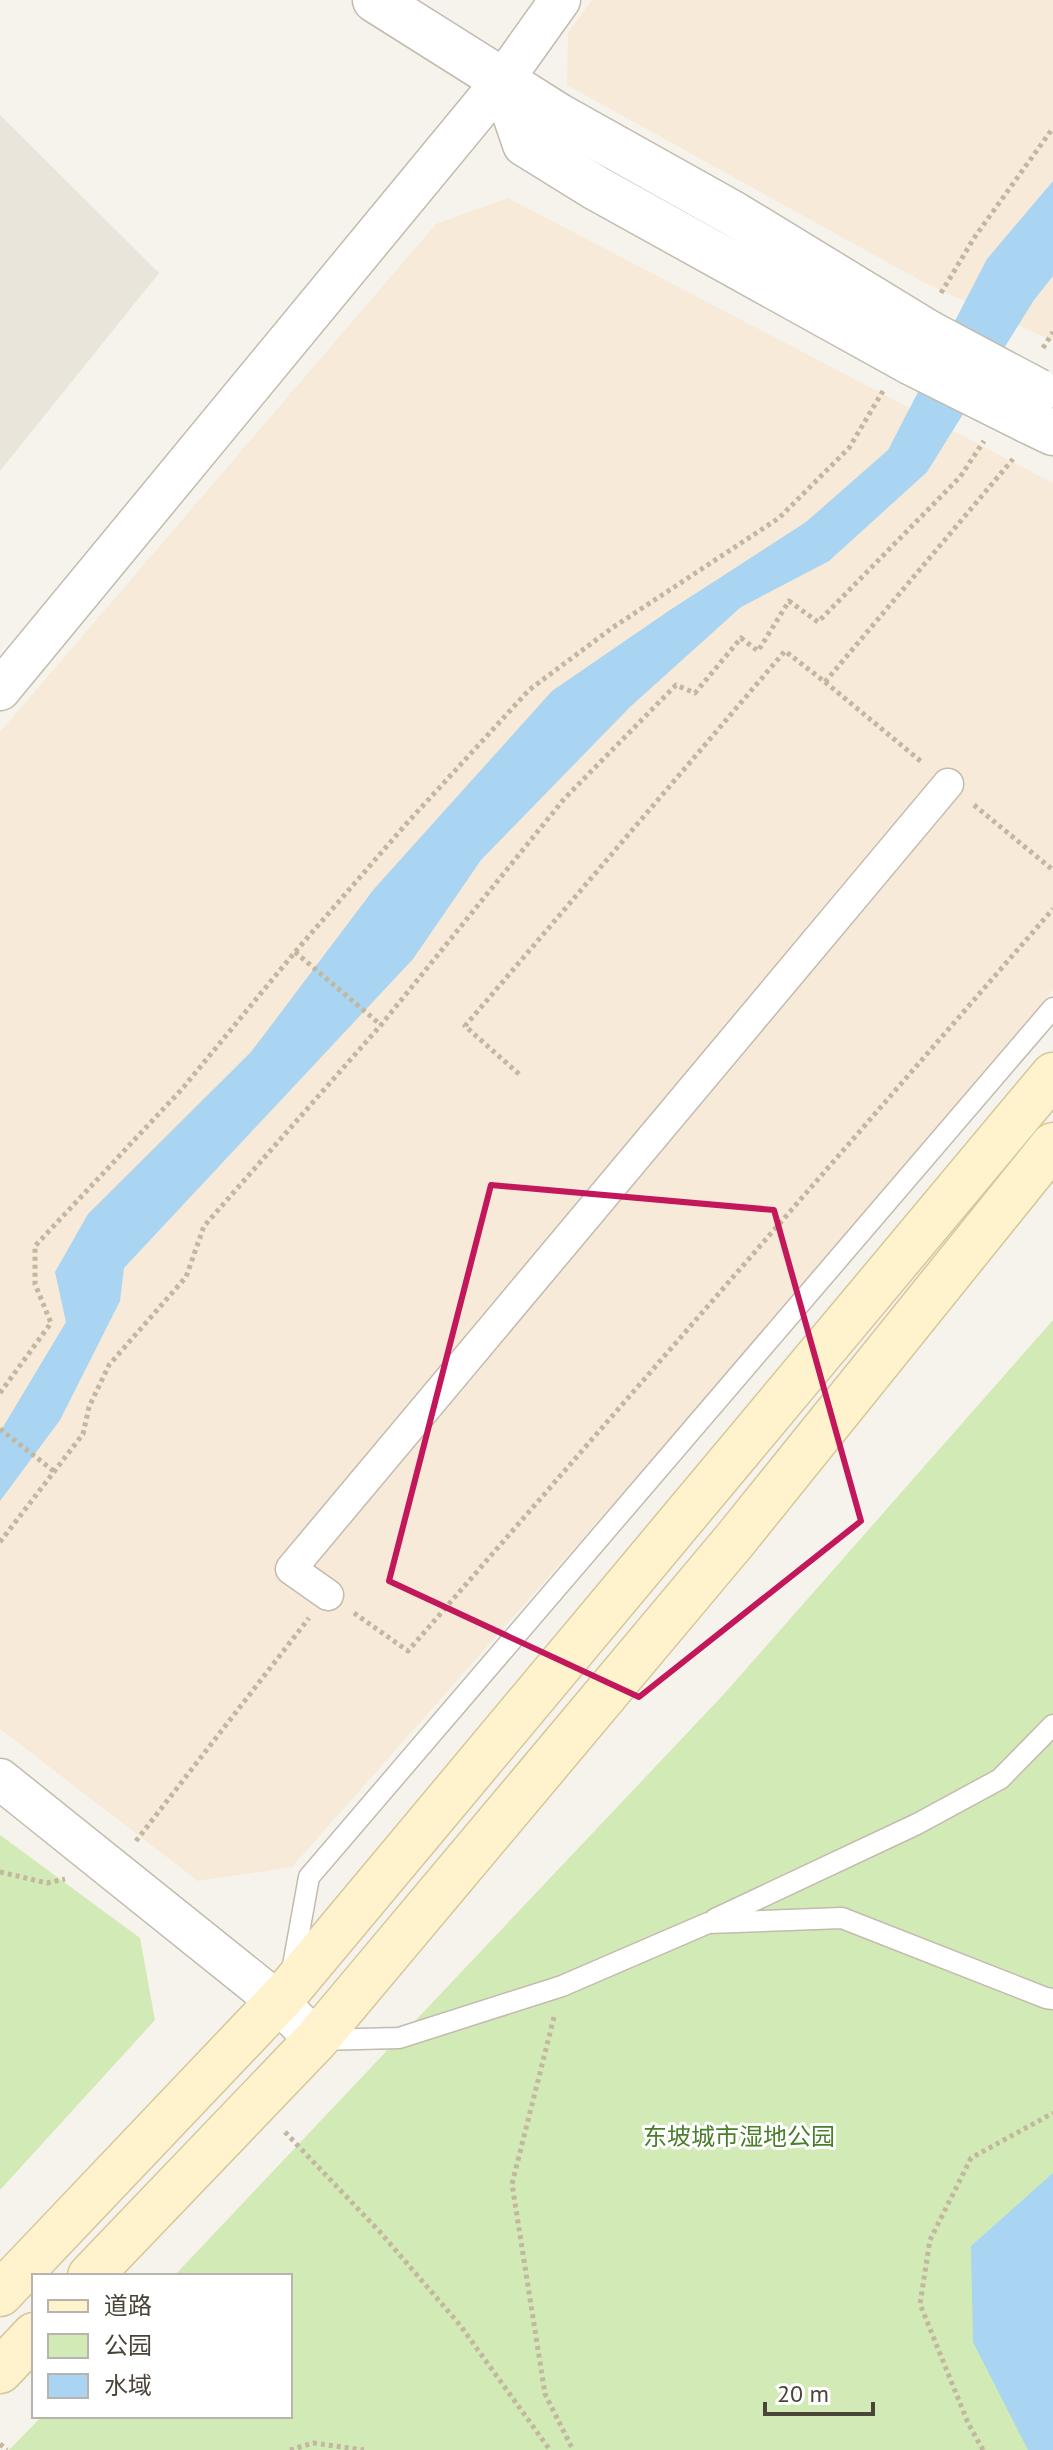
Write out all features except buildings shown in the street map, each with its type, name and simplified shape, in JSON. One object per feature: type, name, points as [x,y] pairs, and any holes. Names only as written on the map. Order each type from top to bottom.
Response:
[{"type":"main road","points":[[0,2294],[283,1997],[1053,1075]]},
{"type":"main road","points":[[92,2274],[316,2040],[810,1447],[1053,1145]]},
{"type":"street","points":[[375,0],[559,116],[734,214],[915,345],[1041,405]]},
{"type":"street","points":[[0,690],[503,80],[560,0]]},
{"type":"street","points":[[328,1595],[291,1569],[948,784]]},
{"type":"street","points":[[0,1779],[113,1870],[283,1997],[316,2040]]},
{"type":"lane","points":[[283,1997],[309,1877],[1053,1008]]},
{"type":"lane","points":[[316,2040],[399,2038],[562,1986],[708,1923],[917,1824],[1000,1779],[1053,1725]]},
{"type":"lane","points":[[708,1923],[842,1918],[1053,1999]]},
{"type":"path","points":[[0,1393],[51,1323],[35,1284],[35,1246],[182,1089],[407,823],[529,690],[612,628],[779,518],[849,448],[915,345],[974,238],[1053,128]]},
{"type":"path","points":[[519,1074],[465,1026],[785,651],[825,682],[1041,405],[1053,332]]},
{"type":"path","points":[[0,1542],[83,1434],[89,1407],[109,1365],[186,1277],[204,1226],[381,1025],[564,799],[676,685],[695,693],[741,638],[758,651],[789,601],[818,622],[960,477],[986,438]]},
{"type":"path","points":[[113,1870],[328,1595],[408,1651],[1053,909]]},
{"type":"path","points":[[295,952],[381,1025]]},
{"type":"path","points":[[0,1429],[55,1472]]},
{"type":"path","points":[[0,1872],[47,1883],[73,1878]]},
{"type":"path","points":[[562,1986],[512,2184],[545,2394],[573,2450]]},
{"type":"path","points":[[256,2101],[380,2232],[460,2325],[550,2450]]},
{"type":"path","points":[[983,2450],[968,2423],[920,2304],[930,2240],[971,2158],[1053,2113]]},
{"type":"path","points":[[290,2450],[313,2443],[364,2450]]},
{"type":"path","points":[[0,2444],[7,2450]]},
{"type":"highlighted area","points":[[491,1185],[774,1210],[861,1521],[639,1697],[389,1581]]},
{"type":"shaded area","points":[[592,0],[1053,0],[1053,341],[923,282],[567,85],[568,33]]},
{"type":"shaded area","points":[[0,115],[159,273],[0,471]]},
{"type":"shaded area","points":[[508,198],[1053,483],[1053,989],[951,1122],[292,1867],[198,1881],[0,1729],[0,732],[436,224]]},
{"type":"green space","name":"东坡城市湿地公园","points":[[1053,1320],[1053,2450],[9,2450],[40,2418],[292,2418],[292,2274],[176,2274],[724,1694]]},
{"type":"green space","points":[[0,1835],[140,1938],[155,2020],[0,2190]]},
{"type":"water","points":[[1053,181],[1053,276],[1034,300],[927,472],[829,561],[741,607],[630,707],[481,860],[413,959],[124,1268],[120,1301],[60,1420],[0,1501],[0,1432],[66,1322],[55,1272],[88,1214],[251,1052],[374,889],[552,691],[806,522],[888,450],[987,259]]},
{"type":"water","points":[[1053,2173],[1053,2450],[1028,2450],[973,2342],[971,2246]]}]
